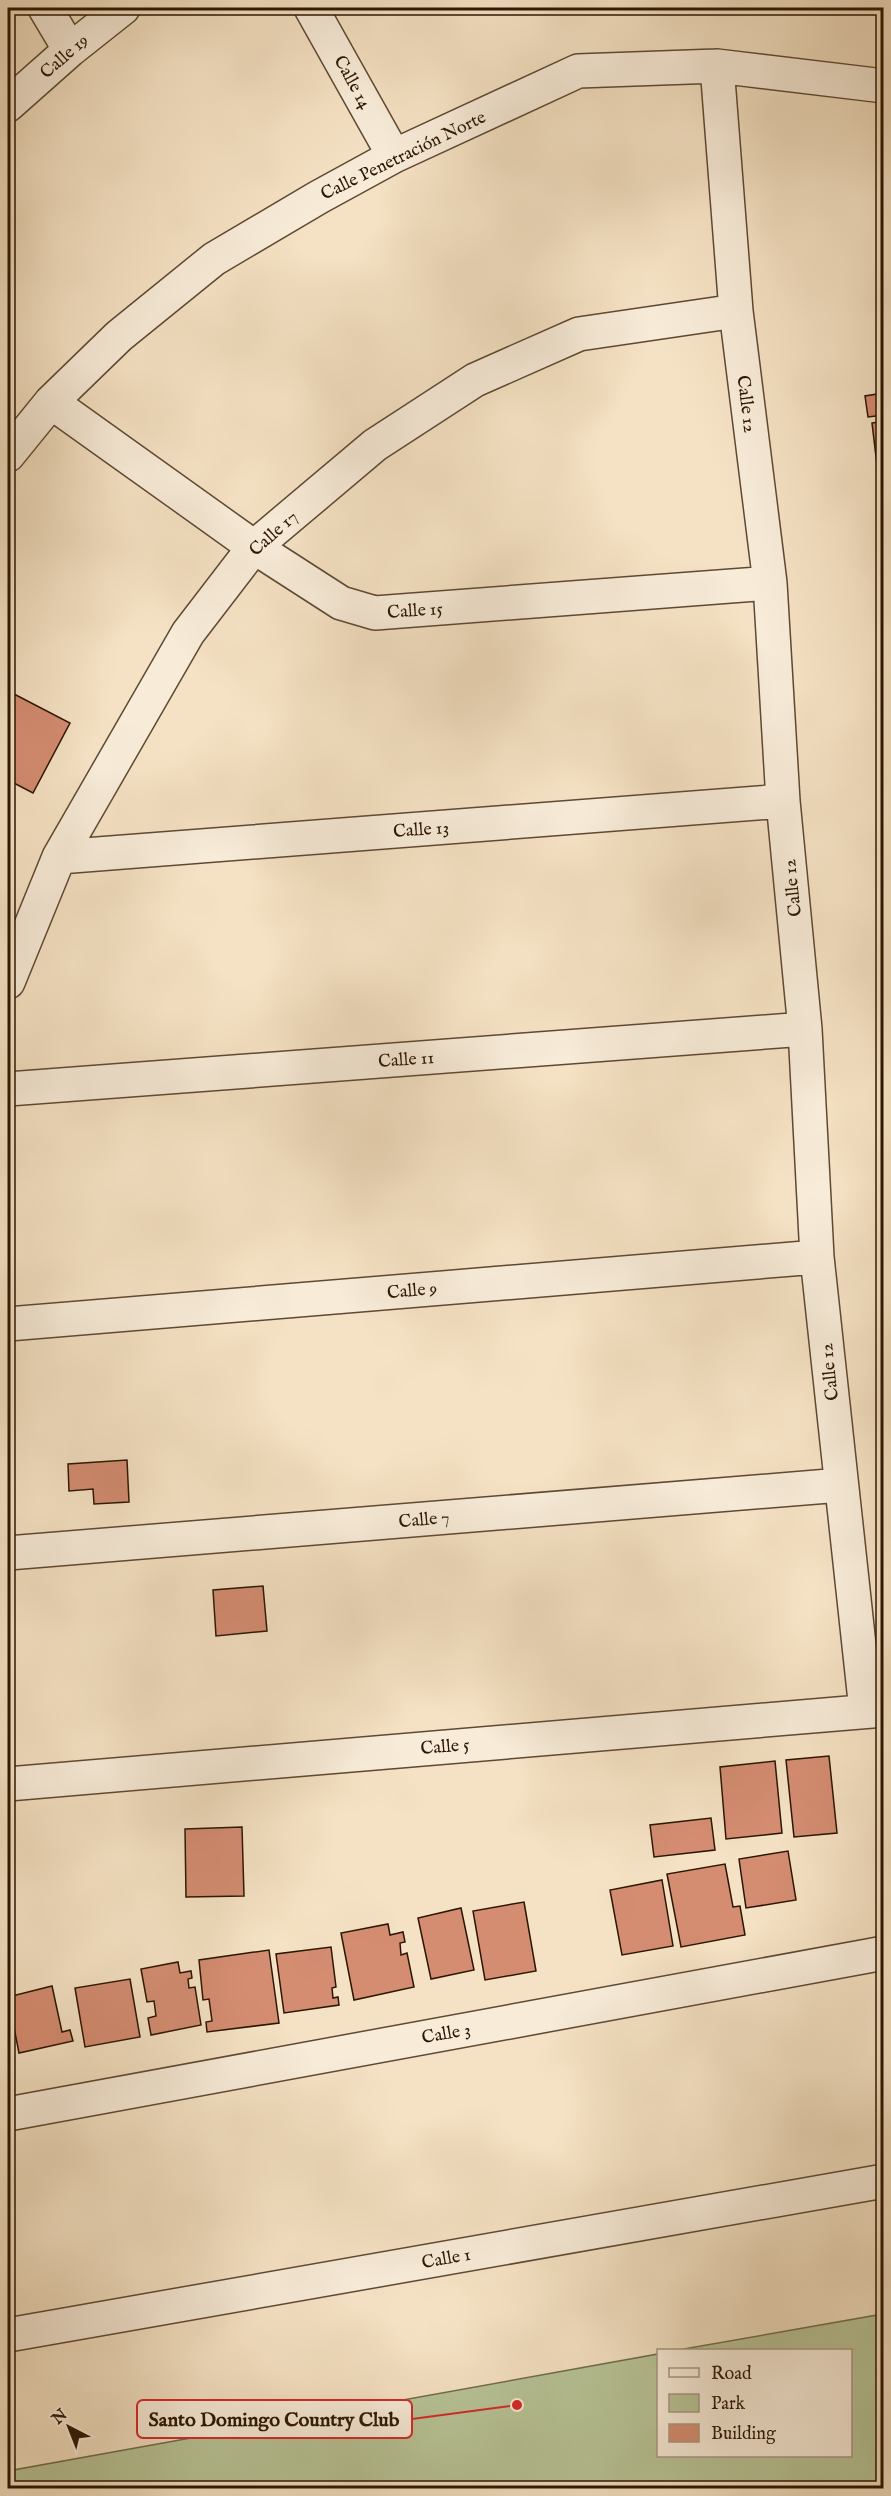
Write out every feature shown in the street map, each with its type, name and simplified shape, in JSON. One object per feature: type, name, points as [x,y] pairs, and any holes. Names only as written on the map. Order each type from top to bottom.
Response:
[{"type":"street","points":[[45,8],[70,50]]},
{"type":"street","name":"Calle 19","points":[[8,105],[70,50],[123,8]]},
{"type":"street","name":"Calle 14","points":[[312,8],[394,156]]},
{"type":"street","name":"Calle Penetración Norte","points":[[8,455],[51,402],[119,336],[214,260],[318,197],[394,156],[578,71],[717,66],[884,86]]},
{"type":"street","name":"Calle 12","points":[[717,66],[736,311],[770,583],[783,801],[805,1029],[817,1257],[841,1485],[875,1710]]},
{"type":"street","name":"Calle 17","points":[[8,982],[59,857],[188,633],[254,547],[375,445],[475,380],[579,334],[736,311]]},
{"type":"street","name":"Calle 15","points":[[51,402],[254,547],[341,603],[375,613],[770,583]]},
{"type":"street","name":"Calle 13","points":[[59,857],[783,801]]},
{"type":"street","name":"Calle 11","points":[[8,1089],[805,1029]]},
{"type":"street","name":"Calle 9","points":[[8,1323],[817,1257]]},
{"type":"street","name":"Calle 7","points":[[8,1553],[841,1485]]},
{"type":"street","name":"Calle 5","points":[[8,1784],[875,1710]]},
{"type":"street","name":"Calle 3","points":[[8,2114],[884,1953]]},
{"type":"street","name":"Calle 1","points":[[8,2335],[884,2181]]},
{"type":"green space","points":[[883,2314],[883,2488],[8,2488],[8,2471],[657,2354],[657,2457],[852,2457],[852,2349],[684,2349]]},
{"type":"building","points":[[879,346],[884,346],[884,389]]},
{"type":"building","points":[[884,393],[884,415],[868,417],[865,396]]},
{"type":"building","points":[[884,421],[884,481],[879,482],[872,423]]},
{"type":"building","points":[[14,694],[70,723],[33,793],[8,780],[8,706]]},
{"type":"building","points":[[127,1460],[129,1502],[94,1504],[93,1489],[69,1491],[68,1464]]},
{"type":"building","points":[[263,1586],[267,1631],[216,1636],[213,1590]]},
{"type":"building","points":[[829,1756],[837,1833],[794,1837],[786,1760]]},
{"type":"building","points":[[775,1761],[782,1833],[726,1839],[720,1767]]},
{"type":"building","points":[[711,1818],[715,1850],[654,1857],[650,1825]]},
{"type":"building","points":[[242,1827],[244,1896],[186,1897],[185,1829]]},
{"type":"building","points":[[788,1851],[796,1900],[746,1908],[739,1859]]},
{"type":"building","points":[[725,1864],[733,1907],[740,1906],[745,1935],[681,1947],[667,1874]]},
{"type":"building","points":[[662,1880],[673,1946],[622,1955],[610,1890]]},
{"type":"building","points":[[524,1902],[536,1971],[485,1980],[473,1911]]},
{"type":"building","points":[[461,1908],[474,1970],[431,1979],[418,1918]]},
{"type":"building","points":[[388,1924],[390,1935],[403,1932],[405,1942],[400,1943],[401,1955],[407,1953],[414,1987],[354,2000],[341,1933]]},
{"type":"building","points":[[331,1947],[336,1987],[332,1988],[333,1998],[338,1997],[339,2005],[284,2013],[276,1954]]},
{"type":"building","points":[[269,1950],[279,2023],[207,2032],[206,2022],[212,2021],[209,1999],[203,2000],[199,1960]]},
{"type":"building","points":[[178,1962],[180,1973],[191,1971],[192,1978],[188,1979],[189,1988],[195,1987],[201,2025],[151,2035],[148,2018],[156,2016],[154,2001],[147,2002],[141,1969]]},
{"type":"building","points":[[130,1979],[140,2037],[85,2047],[75,1988]]},
{"type":"building","points":[[52,1986],[62,2032],[70,2030],[73,2041],[19,2053],[8,1997]]},
{"type":"building","points":[[10,2039],[13,2061],[8,2062],[8,2040]]},
{"type":"place","name":"Santo Domingo Country Club","points":[[517,2405]]}]
